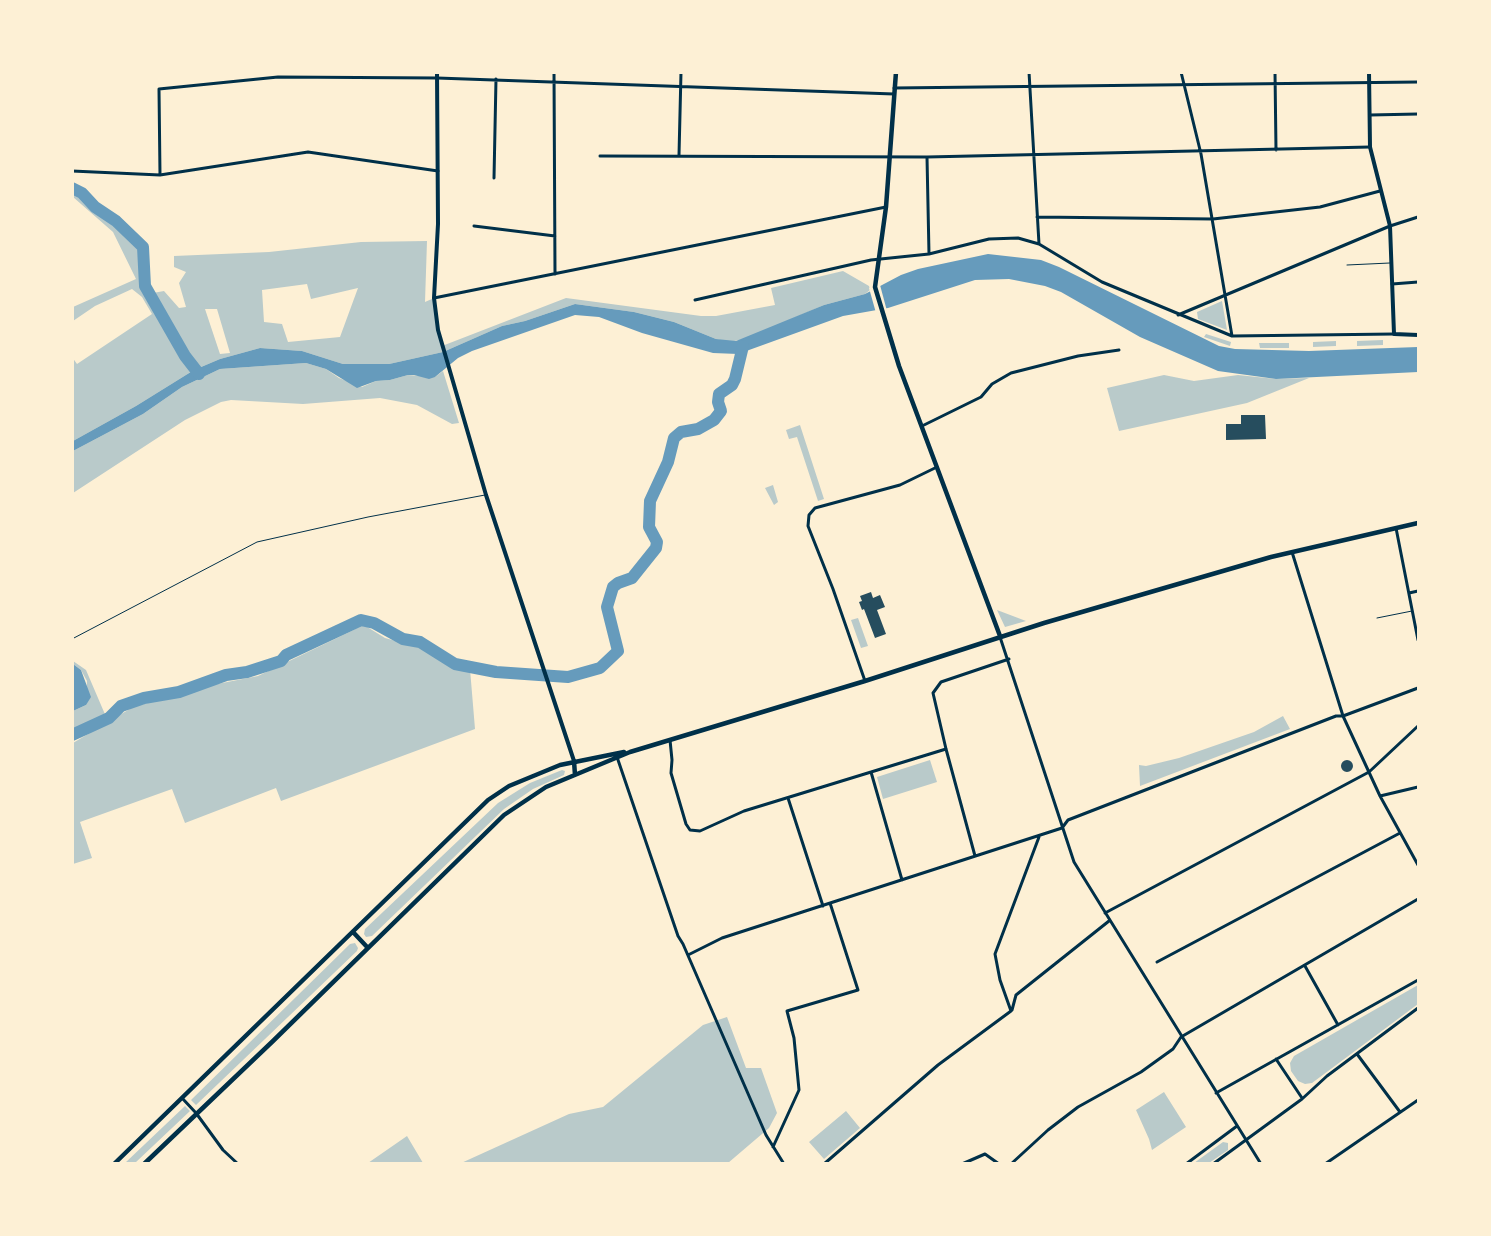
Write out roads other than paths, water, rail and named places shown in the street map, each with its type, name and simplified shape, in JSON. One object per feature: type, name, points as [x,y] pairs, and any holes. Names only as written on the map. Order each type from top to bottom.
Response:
[{"type":"main road","points":[[896,72],[886,207],[875,286],[882,315],[899,366],[1000,636]]},
{"type":"main road","points":[[144,1164],[504,815],[528,797],[630,752],[865,681],[1000,636],[1198,577],[1292,552],[1418,523]]},
{"type":"main road","points":[[114,1164],[488,800],[516,782],[574,761],[630,752]]},
{"type":"main road","points":[[574,761],[575,775]]},
{"type":"main road","points":[[353,932],[368,948]]},
{"type":"street","points":[[437,72],[439,171],[434,298],[436,322],[486,495],[574,761]]},
{"type":"street","points":[[554,72],[555,274]]},
{"type":"street","points":[[679,155],[681,72]]},
{"type":"street","points":[[1029,72],[1039,244]]},
{"type":"street","points":[[1181,72],[1214,219],[1232,336]]},
{"type":"street","points":[[1275,72],[1276,150]]},
{"type":"street","points":[[1369,72],[1370,147],[1390,226],[1394,334]]},
{"type":"street","points":[[160,174],[159,89],[277,75],[496,79],[681,87],[894,91],[1184,83],[1418,82]]},
{"type":"street","points":[[494,178],[496,79]]},
{"type":"street","points":[[1370,116],[1418,114]]},
{"type":"street","points":[[600,156],[927,158],[1370,147]]},
{"type":"street","points":[[72,171],[160,174],[308,152],[439,171]]},
{"type":"street","points":[[927,158],[929,254]]},
{"type":"street","points":[[1037,217],[1214,219],[1320,207],[1380,191]]},
{"type":"street","points":[[434,298],[886,207]]},
{"type":"street","points":[[1178,315],[1390,226],[1418,217]]},
{"type":"street","points":[[474,226],[555,236]]},
{"type":"street","points":[[695,300],[878,259],[929,254],[989,239],[1018,238],[1039,244],[1102,282],[1232,336],[1418,335]]},
{"type":"street","points":[[1392,284],[1418,282]]},
{"type":"street","points":[[922,426],[980,397],[992,384],[1011,373],[1078,356],[1119,350]]},
{"type":"street","points":[[865,681],[833,589],[808,526],[808,515],[815,508],[900,485],[937,467]]},
{"type":"street","points":[[1396,528],[1418,640]]},
{"type":"street","points":[[1292,552],[1343,716],[1380,796],[1418,863]]},
{"type":"street","points":[[1409,593],[1418,591]]},
{"type":"street","points":[[1000,636],[1074,862],[1261,1164]]},
{"type":"street","points":[[975,856],[946,749],[934,693],[941,682],[1009,659]]},
{"type":"street","points":[[688,954],[722,938],[1062,828],[1068,820],[1336,716],[1343,716],[1418,688]]},
{"type":"street","points":[[1105,914],[1370,772],[1418,726]]},
{"type":"street","points":[[670,739],[671,773],[690,830],[700,831],[744,812],[946,749]]},
{"type":"street","points":[[617,757],[678,936],[688,954],[772,1148],[784,1164]]},
{"type":"street","points":[[871,772],[902,880]]},
{"type":"street","points":[[1380,796],[1418,787]]},
{"type":"street","points":[[788,798],[823,906]]},
{"type":"street","points":[[1157,962],[1400,833]]},
{"type":"street","points":[[1011,1011],[1000,980],[995,954],[1039,836]]},
{"type":"street","points":[[1012,1164],[1048,1130],[1078,1107],[1141,1072],[1173,1049],[1181,1036],[1418,899]]},
{"type":"street","points":[[772,1148],[779,1137],[799,1090],[794,1038],[786,1011],[858,990],[830,904]]},
{"type":"street","points":[[824,1164],[938,1065],[1011,1011],[1016,995],[1109,921]]},
{"type":"street","points":[[1304,966],[1338,1025]]},
{"type":"street","points":[[1216,1093],[1418,980]]},
{"type":"street","points":[[1213,1164],[1418,1008]]},
{"type":"street","points":[[1357,1054],[1400,1112]]},
{"type":"street","points":[[1276,1059],[1302,1098]]},
{"type":"street","points":[[181,1097],[196,1113],[223,1150],[238,1164]]},
{"type":"street","points":[[1325,1164],[1418,1100]]},
{"type":"street","points":[[1186,1164],[1237,1126]]},
{"type":"street","points":[[962,1164],[985,1154],[998,1164]]},
{"type":"lane","points":[[1347,265],[1391,263]]},
{"type":"lane","points":[[72,639],[257,542],[368,517],[486,495]]},
{"type":"lane","points":[[1377,618],[1412,611]]},
{"type":"water","points":[[988,254],[1041,260],[1059,267],[1219,346],[1235,349],[1309,351],[1418,347],[1418,372],[1276,379],[1218,371],[1140,337],[1061,292],[1045,286],[1009,279],[975,280],[888,308],[843,316],[738,354],[713,353],[642,333],[599,317],[575,315],[472,351],[458,358],[435,377],[429,379],[408,375],[390,380],[376,381],[357,388],[326,369],[306,363],[220,369],[182,387],[143,414],[73,451],[73,441],[136,406],[194,370],[220,359],[260,348],[302,351],[343,364],[389,364],[443,352],[502,326],[525,321],[575,304],[634,312],[674,322],[716,339],[736,341],[824,305],[865,294],[901,275],[918,269]]},
{"type":"water","points":[[73,664],[81,670],[91,697],[86,705],[73,711]]},
{"type":"waterway","points":[[72,188],[82,193],[95,207],[116,221],[143,247],[145,286],[185,356],[199,374]]},
{"type":"waterway","points":[[72,735],[109,718],[121,706],[144,698],[179,692],[226,675],[247,672],[281,661],[286,655],[361,620],[374,623],[403,639],[420,642],[455,664],[496,672],[568,677],[600,668],[618,651],[607,607],[613,587],[632,578],[656,548],[657,542],[649,527],[650,501],[668,462],[674,438],[681,432],[698,429],[714,420],[721,411],[718,402],[719,394],[732,385],[743,346]]}]
